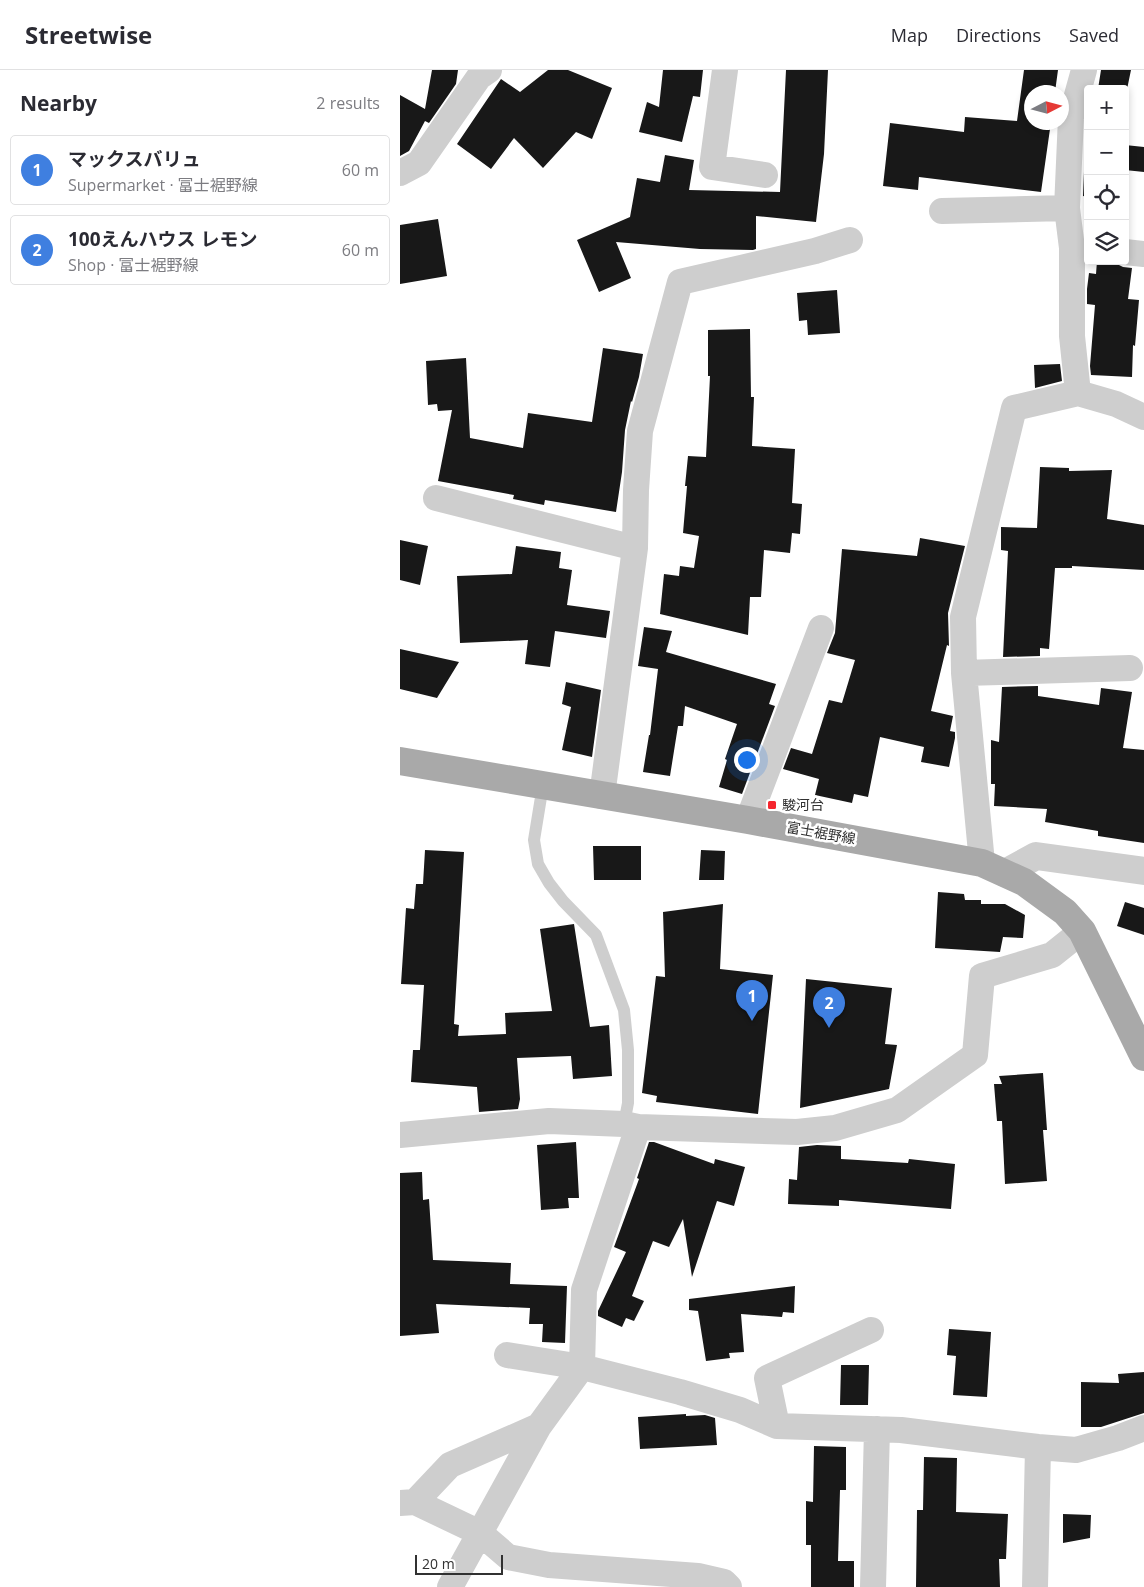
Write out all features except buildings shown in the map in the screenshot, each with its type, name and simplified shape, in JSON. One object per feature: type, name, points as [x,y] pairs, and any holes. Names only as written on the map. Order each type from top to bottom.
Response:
[{"type":"main road","name":"富士裾野線","points":[[400,761],[748,820],[994,868],[1024,882],[1064,912],[1082,931],[1144,1057]]},
{"type":"street","points":[[400,174],[420,163],[480,78],[489,70]]},
{"type":"street","points":[[725,70],[712,167],[765,175]]},
{"type":"street","points":[[1078,393],[1072,336],[1080,248],[1067,208],[1071,117],[1084,70]]},
{"type":"street","points":[[942,211],[1067,208]]},
{"type":"street","points":[[602,796],[635,548],[640,431],[680,282],[815,251],[850,240]]},
{"type":"street","points":[[1129,252],[1144,254]]},
{"type":"street","points":[[1144,417],[1116,404],[1078,393],[1014,408],[963,617],[964,673],[994,868],[1036,856],[1144,871]]},
{"type":"street","points":[[436,498],[635,548]]},
{"type":"street","points":[[748,820],[820,628]]},
{"type":"street","points":[[964,673],[1130,668]]},
{"type":"street","points":[[400,1135],[549,1120],[631,1126],[797,1132],[835,1128],[897,1110],[975,1056],[982,976],[1052,955],[1082,931]]},
{"type":"street","points":[[450,1587],[539,1426],[582,1367],[584,1290],[631,1126]]},
{"type":"street","points":[[777,1426],[767,1378],[871,1330]]},
{"type":"street","points":[[507,1355],[582,1367],[680,1392],[740,1410],[777,1426],[901,1430],[1076,1450],[1118,1438],[1144,1428]]},
{"type":"street","points":[[539,1426],[450,1465],[407,1502],[480,1533],[508,1557],[549,1565],[696,1582],[724,1582],[730,1587]]},
{"type":"street","points":[[872,1587],[877,1429]]},
{"type":"street","points":[[1035,1587],[1038,1447]]},
{"type":"lane","points":[[543,785],[534,840],[538,864],[549,883],[563,901],[596,935],[624,1010],[628,1050],[628,1103],[631,1126]]},
{"type":"place","name":"駿河台","points":[[772,805]]},
{"type":"place","name":"マックスバリュ","points":[[752,1021]]},
{"type":"place","name":"100えんハウス レモン","points":[[829,1028]]}]
